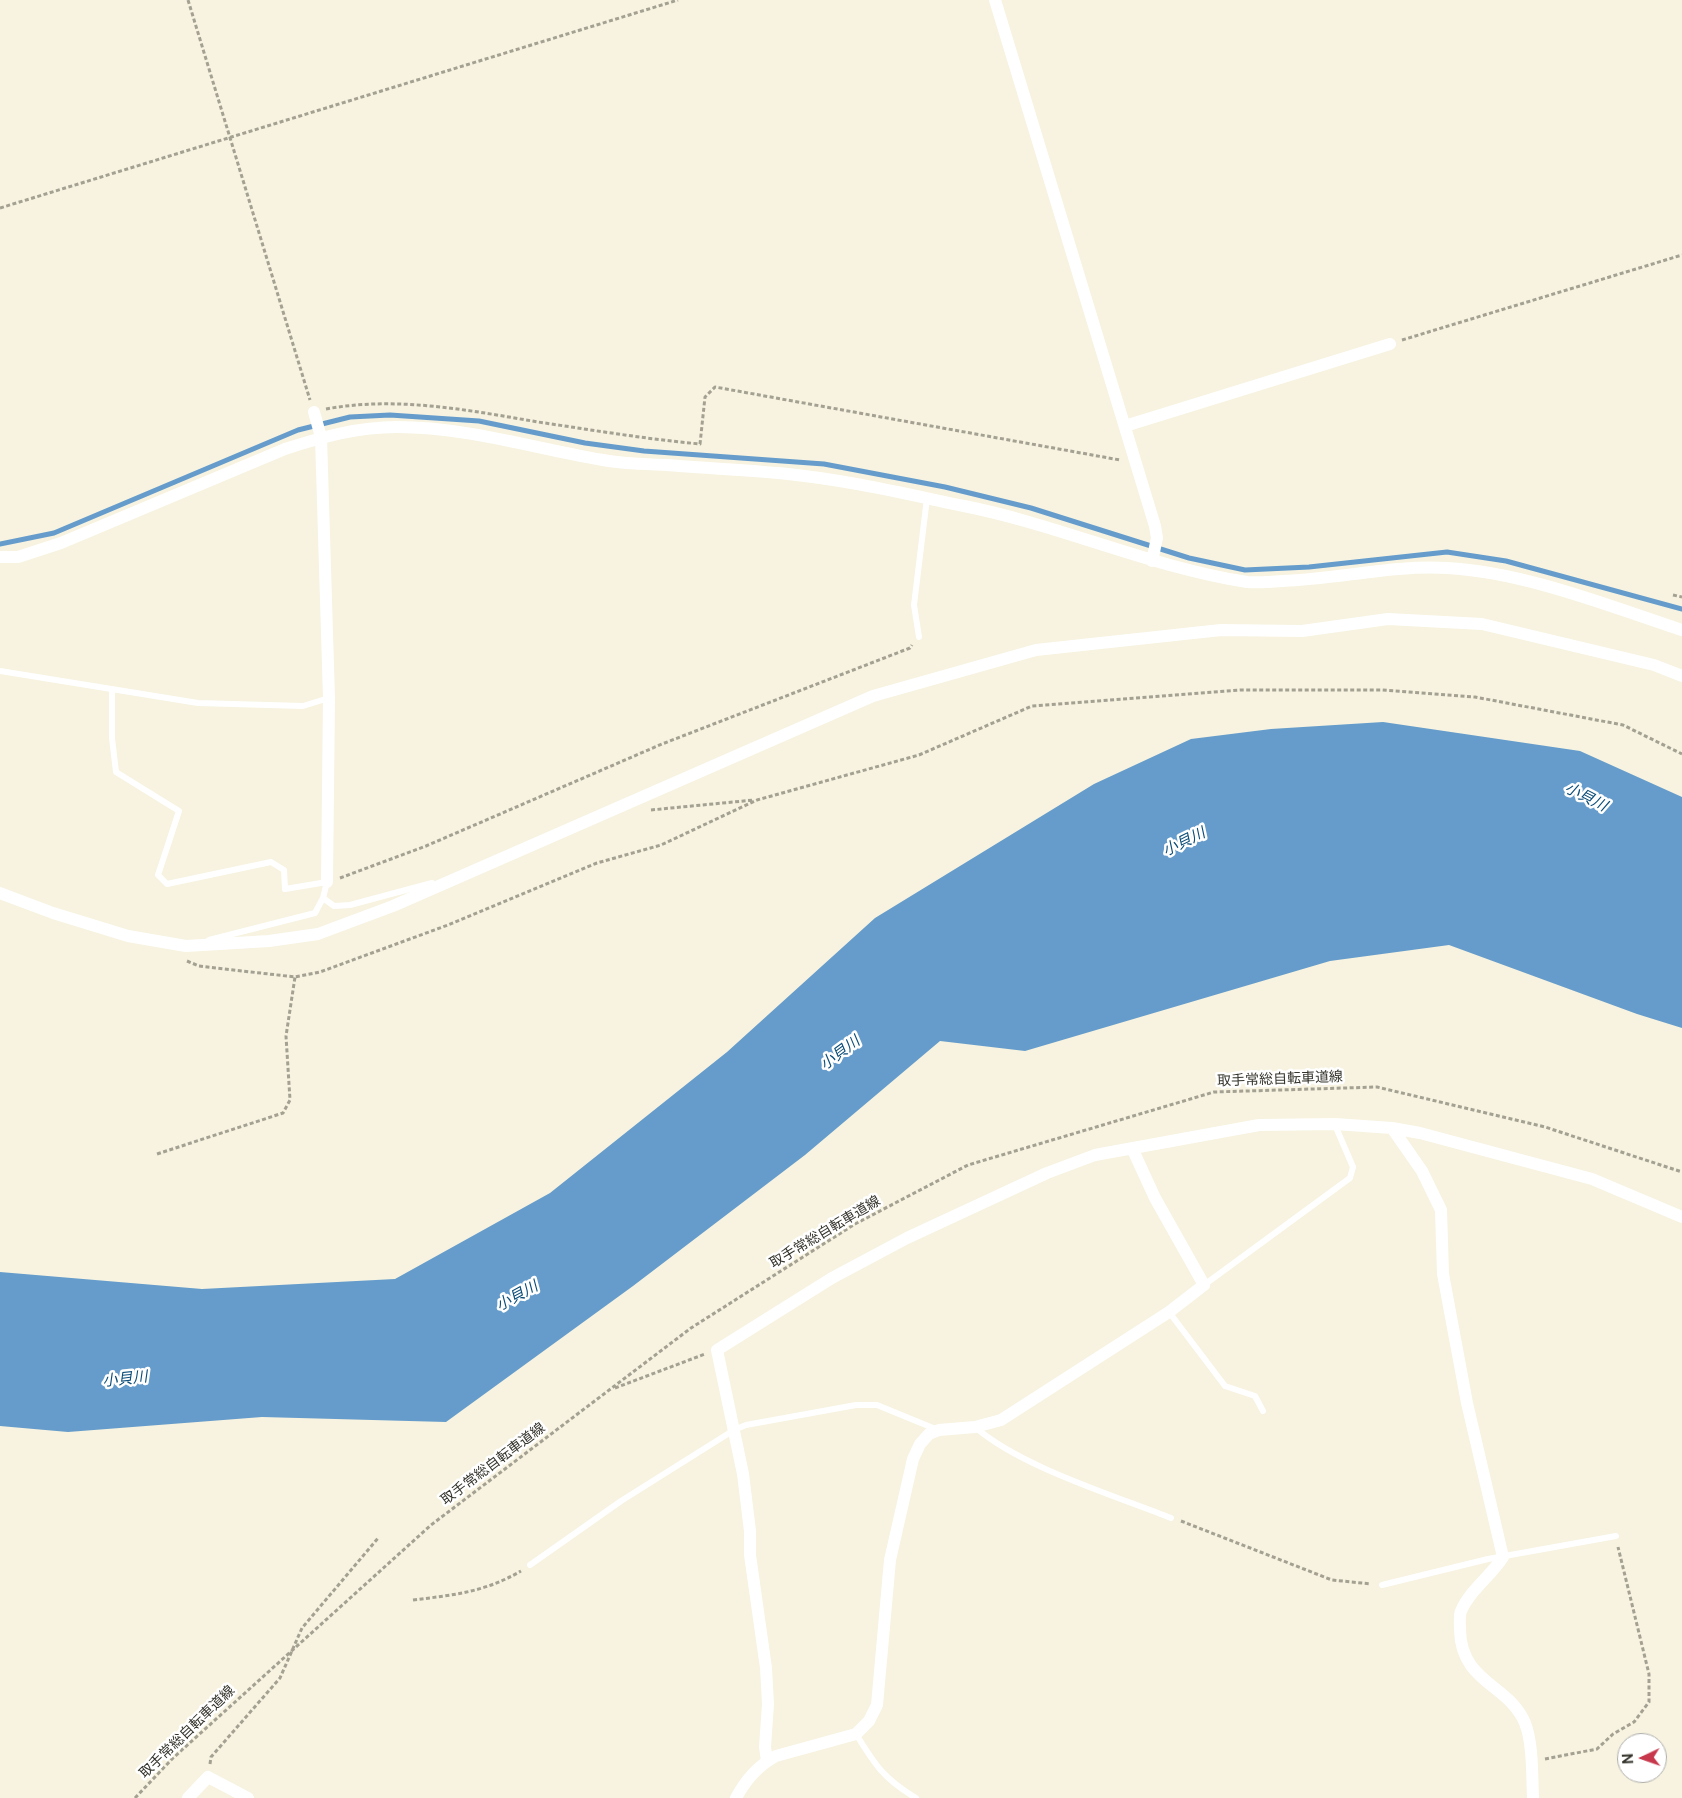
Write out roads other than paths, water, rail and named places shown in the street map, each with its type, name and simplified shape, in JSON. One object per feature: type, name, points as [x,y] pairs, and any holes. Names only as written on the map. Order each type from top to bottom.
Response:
[{"type":"street","points":[[995,0],[1125,426],[1157,538],[1152,561]]},
{"type":"street","points":[[1125,426],[1390,344]]},
{"type":"street","points":[[314,413],[320,433],[329,698],[328,882]]},
{"type":"street","points":[[0,557],[18,557],[61,543],[320,433],[399,427],[449,432],[613,462],[790,474],[927,498],[970,507],[1054,530],[1197,573],[1253,582],[1305,580],[1385,570],[1447,568],[1490,574],[1567,592],[1682,630]]},
{"type":"street","points":[[0,893],[53,913],[128,936],[181,945],[269,941],[318,934],[394,906],[873,696],[1036,650],[1221,630],[1302,631],[1388,619],[1482,624],[1654,664],[1682,676]]},
{"type":"street","points":[[766,1761],[766,1668],[750,1555],[750,1531],[734,1430],[717,1350],[832,1278],[967,1209],[1095,1155],[1259,1125],[1335,1124],[1392,1128],[1420,1133],[1592,1179],[1682,1217]]},
{"type":"street","points":[[1392,1128],[1422,1171],[1441,1210],[1443,1274],[1467,1403],[1503,1557],[1468,1599],[1460,1613],[1460,1642],[1471,1668],[1518,1710],[1526,1724],[1534,1798]]},
{"type":"street","points":[[736,1798],[753,1774],[766,1761],[776,1756],[856,1734],[869,1721],[877,1705],[890,1560],[914,1460],[920,1444],[929,1434],[939,1430],[975,1427],[1001,1420],[1169,1312],[1204,1285],[1155,1198],[1132,1148]]},
{"type":"street","points":[[188,1798],[208,1776],[248,1798]]},
{"type":"lane","points":[[919,637],[914,605],[927,498]]},
{"type":"lane","points":[[0,671],[198,703],[303,706],[329,698]]},
{"type":"lane","points":[[112,690],[112,738],[116,772],[179,811],[158,875],[167,884],[271,862],[284,870],[285,889],[328,882],[323,898],[315,913],[181,945]]},
{"type":"lane","points":[[323,898],[334,906],[350,904],[463,876]]},
{"type":"lane","points":[[1204,1285],[1350,1178],[1354,1167],[1335,1124]]},
{"type":"lane","points":[[1169,1312],[1225,1386],[1255,1396],[1263,1411]]},
{"type":"lane","points":[[530,1565],[621,1501],[734,1430],[746,1425],[856,1405],[877,1405],[939,1430]]},
{"type":"lane","points":[[975,1427],[986,1437],[1030,1461],[1171,1518]]},
{"type":"lane","points":[[1382,1585],[1503,1557],[1616,1536]]},
{"type":"lane","points":[[856,1734],[879,1770],[897,1787],[916,1798]]},
{"type":"water","name":"小貝川","points":[[1383,722],[1580,751],[1682,797],[1682,1028],[1637,1014],[1449,945],[1330,961],[1025,1051],[940,1041],[805,1155],[633,1286],[446,1422],[262,1417],[68,1432],[0,1426],[0,1272],[202,1289],[395,1279],[550,1193],[727,1052],[875,918],[1094,784],[1191,739],[1271,729]]},
{"type":"waterway","points":[[0,544],[54,533],[298,430],[350,417],[390,415],[479,421],[585,443],[644,451],[824,464],[945,487],[1031,508],[1189,558],[1245,570],[1309,567],[1447,552],[1506,561],[1682,609]]}]
